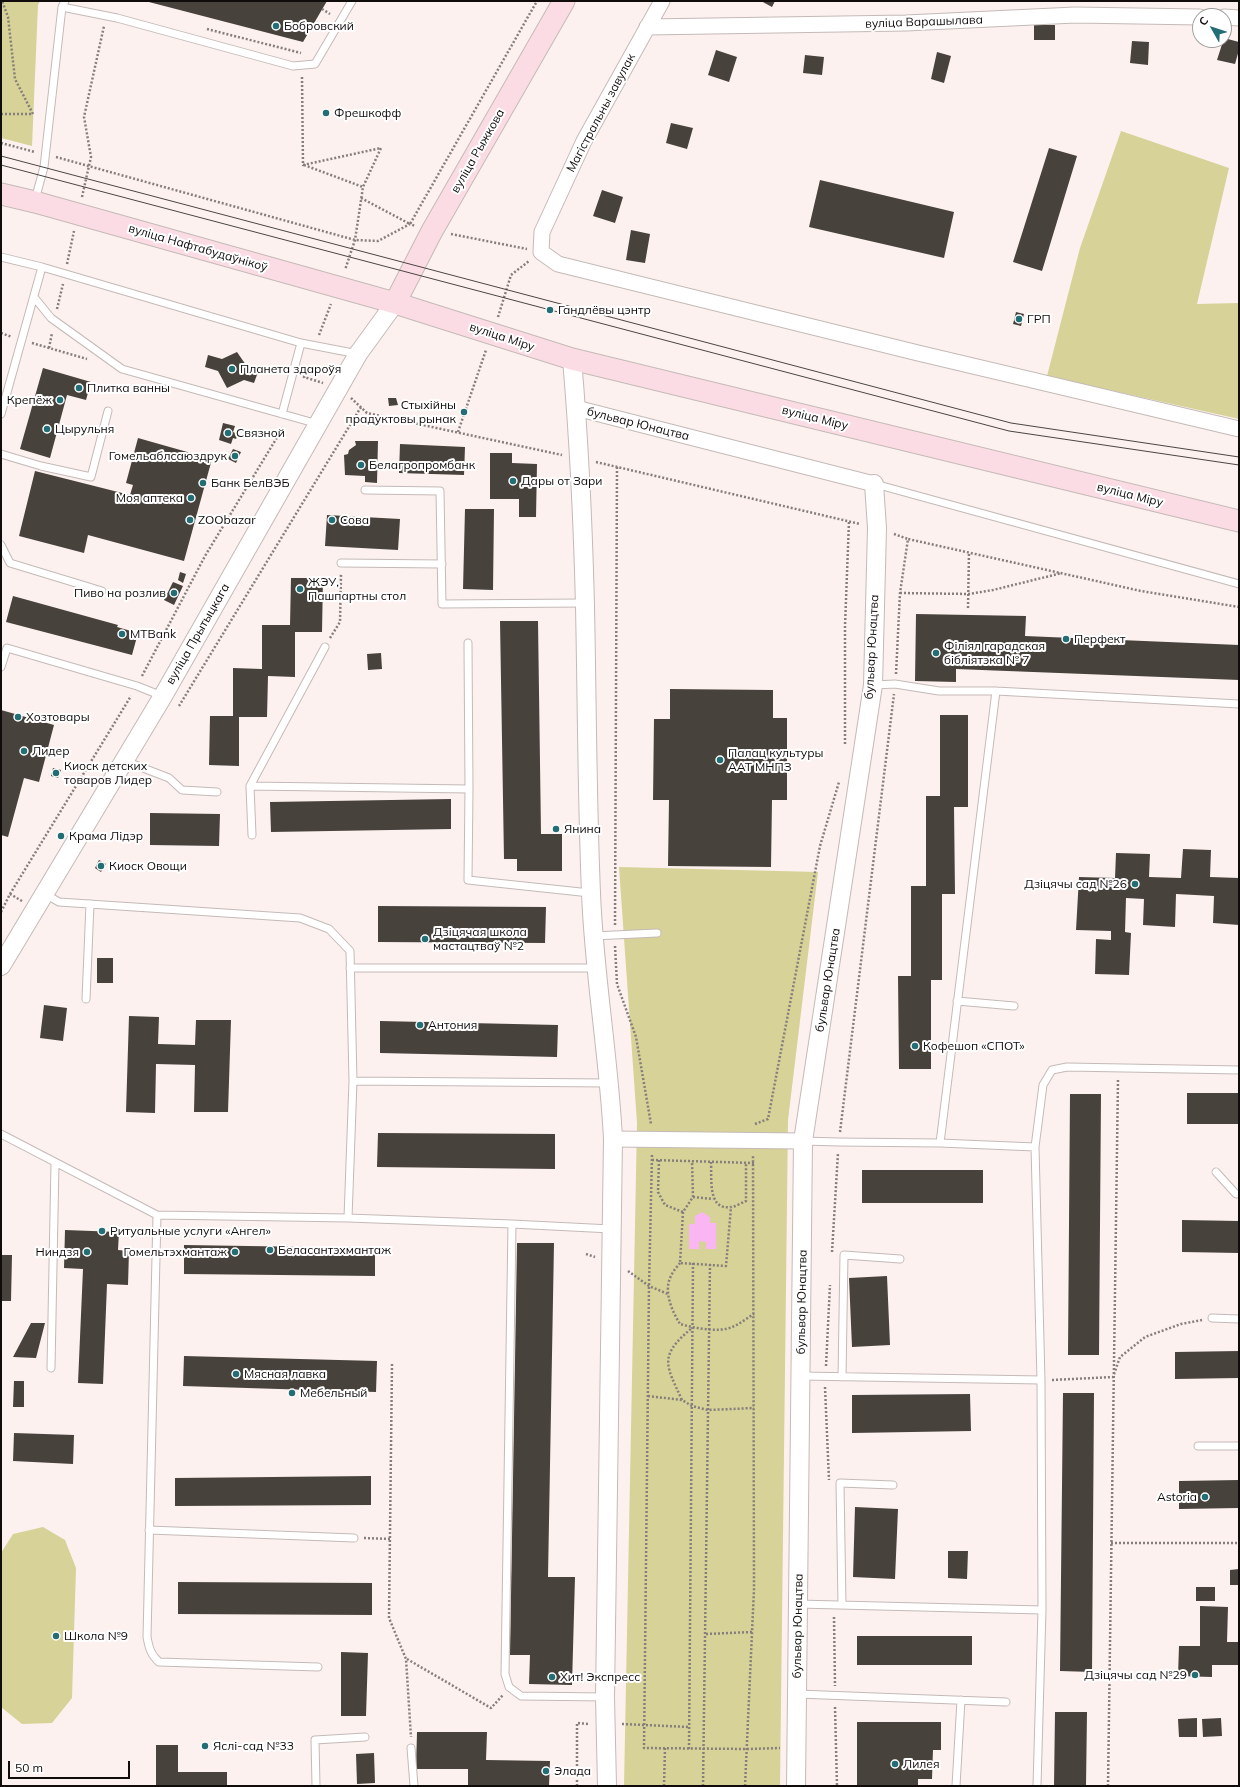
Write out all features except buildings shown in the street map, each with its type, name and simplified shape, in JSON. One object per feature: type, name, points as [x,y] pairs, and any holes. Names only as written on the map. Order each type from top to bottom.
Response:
[{"type":"main road","name":"вуліца Рыжкова","points":[[395,303],[432,230],[564,1]]},
{"type":"main road","name":"вуліца Нафтабудаўнікоў","points":[[1,194],[35,202],[395,303]]},
{"type":"main road","name":"вуліца Міру","points":[[395,303],[572,359],[1239,521]]},
{"type":"street","name":"Магістральны завулак","points":[[662,1],[584,141],[542,232],[541,252],[558,264],[918,353],[1239,429]]},
{"type":"street","name":"вуліца Варашылава","points":[[647,27],[906,23],[1075,15],[1192,17]]},
{"type":"street","name":"вуліца Прытыцкага","points":[[3,957],[45,894],[124,761],[358,354],[395,303]]},
{"type":"street","name":"бульвар Юнацтва","points":[[572,359],[576,408],[585,603],[593,936],[610,1082],[613,1139],[605,1697],[607,1786]]},
{"type":"street","name":"бульвар Юнацтва","points":[[576,408],[874,484],[877,528],[872,685],[803,1140],[796,1786]]},
{"type":"street","points":[[613,1139],[751,1141],[803,1140]]},
{"type":"lane","points":[[35,202],[45,154],[64,4],[293,66],[315,64],[352,1]]},
{"type":"lane","points":[[1,258],[42,267],[301,343],[358,354]]},
{"type":"lane","points":[[1,414],[42,267]]},
{"type":"lane","points":[[34,297],[55,321],[122,369],[319,424]]},
{"type":"lane","points":[[282,414],[301,343]]},
{"type":"lane","points":[[1,454],[42,466],[91,477],[108,411]]},
{"type":"lane","points":[[874,484],[1239,584]]},
{"type":"lane","points":[[365,490],[440,491],[442,604],[585,603]]},
{"type":"lane","points":[[1,545],[10,563],[102,591]]},
{"type":"lane","points":[[341,563],[442,564]]},
{"type":"lane","points":[[468,643],[468,880],[591,893]]},
{"type":"lane","points":[[252,835],[250,786],[325,647]]},
{"type":"lane","points":[[1,667],[7,648],[137,686],[162,696]]},
{"type":"lane","points":[[872,685],[895,684],[939,692],[996,691],[1239,704]]},
{"type":"lane","points":[[940,1143],[996,691]]},
{"type":"lane","points":[[124,761],[169,778],[182,790],[217,792]]},
{"type":"lane","points":[[250,786],[469,789]]},
{"type":"lane","points":[[45,894],[59,902],[300,918],[329,929],[350,951],[353,1081],[348,1218]]},
{"type":"lane","points":[[86,999],[90,904]]},
{"type":"lane","points":[[593,936],[657,933]]},
{"type":"lane","points":[[350,968],[596,968]]},
{"type":"lane","points":[[957,1001],[1014,1006]]},
{"type":"lane","points":[[1037,1786],[1042,1610],[1041,1380],[1035,1147],[1043,1085],[1052,1070],[1067,1067],[1239,1070]]},
{"type":"lane","points":[[353,1081],[610,1082]]},
{"type":"lane","points":[[1,1134],[156,1215],[348,1218],[612,1229]]},
{"type":"lane","points":[[803,1140],[1035,1147]]},
{"type":"lane","points":[[51,1368],[55,1163]]},
{"type":"lane","points":[[1216,1172],[1236,1194],[1239,1194]]},
{"type":"lane","points":[[156,1215],[147,1638],[149,1648],[153,1657],[159,1662],[318,1668]]},
{"type":"lane","points":[[512,1224],[505,1674],[509,1687],[521,1696],[605,1697]]},
{"type":"lane","points":[[842,1377],[844,1255],[900,1259]]},
{"type":"lane","points":[[1212,1318],[1239,1319]]},
{"type":"lane","points":[[801,1376],[1041,1380]]},
{"type":"lane","points":[[1198,1446],[1239,1446]]},
{"type":"lane","points":[[842,1605],[840,1483],[893,1485]]},
{"type":"lane","points":[[149,1530],[354,1538]]},
{"type":"lane","points":[[798,1604],[1042,1610]]},
{"type":"lane","points":[[797,1694],[1006,1702]]},
{"type":"lane","points":[[956,1786],[961,1700]]},
{"type":"lane","points":[[316,1786],[315,1740],[365,1737]]},
{"type":"lane","points":[[411,1748],[414,1786]]},
{"type":"path","points":[[1,114],[34,114],[15,79],[8,17],[2,1]]},
{"type":"path","points":[[361,198],[410,224],[537,1]]},
{"type":"path","points":[[326,21],[334,8]]},
{"type":"path","points":[[322,9],[330,14]]},
{"type":"path","points":[[49,348],[91,157],[84,117],[107,16]]},
{"type":"path","points":[[202,28],[307,54]]},
{"type":"path","points":[[302,53],[303,165]]},
{"type":"path","points":[[1,143],[355,240]]},
{"type":"path","points":[[303,165],[380,148],[361,198],[355,240],[338,288],[314,346]]},
{"type":"path","points":[[303,165],[364,187]]},
{"type":"path","points":[[1,333],[22,341],[92,360]]},
{"type":"path","points":[[303,381],[305,374],[304,377],[339,388],[367,413],[578,458],[849,521],[877,528],[908,539],[1140,591],[1239,607]]},
{"type":"path","points":[[10,894],[137,686],[205,556],[291,416]]},
{"type":"path","points":[[617,467],[615,934],[617,984],[636,1037],[651,1128],[652,1160],[644,1748],[748,1750],[797,1747]]},
{"type":"path","points":[[845,747],[844,626],[849,521]]},
{"type":"path","points":[[832,1259],[839,1142],[895,684],[900,593],[908,539]]},
{"type":"path","points":[[968,608],[969,552]]},
{"type":"path","points":[[325,647],[340,622],[341,563]]},
{"type":"path","points":[[900,593],[969,594],[993,590],[1062,573]]},
{"type":"path","points":[[745,1786],[748,1750],[754,1589],[754,1163],[751,1141],[751,1126],[768,1119],[820,846],[841,777]]},
{"type":"path","points":[[1108,1786],[1118,1068]]},
{"type":"path","points":[[652,1160],[754,1163]]},
{"type":"path","points":[[659,1160],[658,1192],[664,1205],[682,1212]]},
{"type":"path","points":[[692,1161],[694,1197],[682,1212],[680,1263],[670,1277],[668,1294],[673,1312],[680,1324],[692,1328],[709,1330],[731,1328],[754,1314]]},
{"type":"path","points":[[711,1162],[713,1199],[718,1205],[731,1208],[746,1201],[746,1163]]},
{"type":"path","points":[[694,1197],[713,1199]]},
{"type":"path","points":[[680,1263],[726,1266],[731,1208]]},
{"type":"path","points":[[689,1749],[693,1263]]},
{"type":"path","points":[[703,1786],[705,1749],[710,1264]]},
{"type":"path","points":[[829,1486],[825,1376],[830,1283]]},
{"type":"path","points":[[1113,1377],[1120,1357],[1144,1338],[1181,1324],[1212,1318]]},
{"type":"path","points":[[682,1400],[668,1368],[670,1351],[677,1340],[692,1328]]},
{"type":"path","points":[[392,1364],[389,1618],[406,1659],[411,1748]]},
{"type":"path","points":[[1041,1380],[1113,1377]]},
{"type":"path","points":[[648,1396],[682,1400],[692,1406],[708,1410],[754,1408]]},
{"type":"path","points":[[354,1538],[390,1539]]},
{"type":"path","points":[[1111,1543],[1239,1543]]},
{"type":"path","points":[[834,1604],[837,1786]]},
{"type":"path","points":[[706,1634],[752,1632]]},
{"type":"path","points":[[406,1659],[491,1708],[509,1687]]},
{"type":"path","points":[[577,1786],[578,1723],[689,1727]]},
{"type":"path","points":[[664,1786],[665,1748]]},
{"type":"shaded area","points":[[1,1],[40,1],[38,5],[32,146],[1,138]]},
{"type":"shaded area","points":[[1121,131],[1229,168],[1197,304],[1239,303],[1239,419],[1047,376],[1080,248]]},
{"type":"shaded area","points":[[619,867],[818,872],[788,1120],[780,1786],[624,1786],[637,1123]]},
{"type":"shaded area","points":[[702,1212],[710,1217],[710,1223],[716,1223],[716,1249],[706,1249],[706,1242],[699,1241],[699,1249],[689,1249],[689,1224],[695,1224],[695,1216]]},
{"type":"shaded area","points":[[43,1527],[65,1540],[76,1568],[72,1698],[52,1723],[22,1724],[1,1707],[1,1553],[13,1534]]},
{"type":"tram line","points":[[1,156],[1011,423],[1239,457]]},
{"type":"tram line","points":[[1,165],[1009,431],[1239,465]]},
{"type":"place","name":"Бобровский","points":[[276,26]]},
{"type":"place","name":"Фрешкофф","points":[[326,113]]},
{"type":"place","name":"Гандлёвы цэнтр","points":[[550,310]]},
{"type":"place","name":"ГРП","points":[[1019,319]]},
{"type":"place","name":"Планета здароўя","points":[[232,369]]},
{"type":"place","name":"Плитка ванны","points":[[79,388]]},
{"type":"place","name":"Крепёж","points":[[60,400]]},
{"type":"place","name":"Стыхійны прадуктовы рынак","points":[[464,412]]},
{"type":"place","name":"Цырульня","points":[[47,429]]},
{"type":"place","name":"Связной","points":[[228,433]]},
{"type":"place","name":"Гомельаблсаюздрук","points":[[235,456]]},
{"type":"place","name":"Белагропромбанк","points":[[361,465]]},
{"type":"place","name":"Дары от Зари","points":[[513,481]]},
{"type":"place","name":"Банк БелВЭБ","points":[[203,483]]},
{"type":"place","name":"Моя аптека","points":[[191,498]]},
{"type":"place","name":"ZOObazar","points":[[190,520]]},
{"type":"place","name":"Сова","points":[[332,520]]},
{"type":"place","name":"ЖЭУ, Пашпартны стол","points":[[300,589]]},
{"type":"place","name":"Пиво на розлив","points":[[174,593]]},
{"type":"place","name":"MTBank","points":[[122,634]]},
{"type":"place","name":"Перфект","points":[[1066,639]]},
{"type":"place","name":"Філіял гарадская бібліятэка № 7","points":[[936,653]]},
{"type":"place","name":"Хозтовары","points":[[18,717]]},
{"type":"place","name":"Лидер","points":[[24,751]]},
{"type":"place","name":"Палац культуры ААТ МНПЗ","points":[[720,760]]},
{"type":"place","name":"Киоск детских товаров Лидер","points":[[56,773]]},
{"type":"place","name":"Янина","points":[[556,829]]},
{"type":"place","name":"Крама Лідэр","points":[[61,836]]},
{"type":"place","name":"Киоск Овощи","points":[[101,866]]},
{"type":"place","name":"Дзіцячы сад №26","points":[[1135,884]]},
{"type":"place","name":"Дзіцячая школа мастацтваў №2","points":[[425,939]]},
{"type":"place","name":"Антония","points":[[420,1025]]},
{"type":"place","name":"Кофешоп «СПОТ»","points":[[915,1046]]},
{"type":"place","name":"Ритуальные услуги «Ангел»","points":[[102,1231]]},
{"type":"place","name":"Беласантэхмантаж","points":[[270,1250]]},
{"type":"place","name":"Ниндзя","points":[[87,1252]]},
{"type":"place","name":"Гомельтэхмантаж","points":[[235,1252]]},
{"type":"place","name":"Мясная лавка","points":[[236,1374]]},
{"type":"place","name":"Мебельный","points":[[292,1393]]},
{"type":"place","name":"Astoria","points":[[1205,1497]]},
{"type":"place","name":"Школа №9","points":[[56,1636]]},
{"type":"place","name":"Дзіцячы сад №29","points":[[1195,1675]]},
{"type":"place","name":"Хит! Экспресс","points":[[552,1677]]},
{"type":"place","name":"Яслі-сад №33","points":[[205,1746]]},
{"type":"place","name":"Лилея","points":[[895,1764]]},
{"type":"place","name":"Элада","points":[[546,1771]]}]
